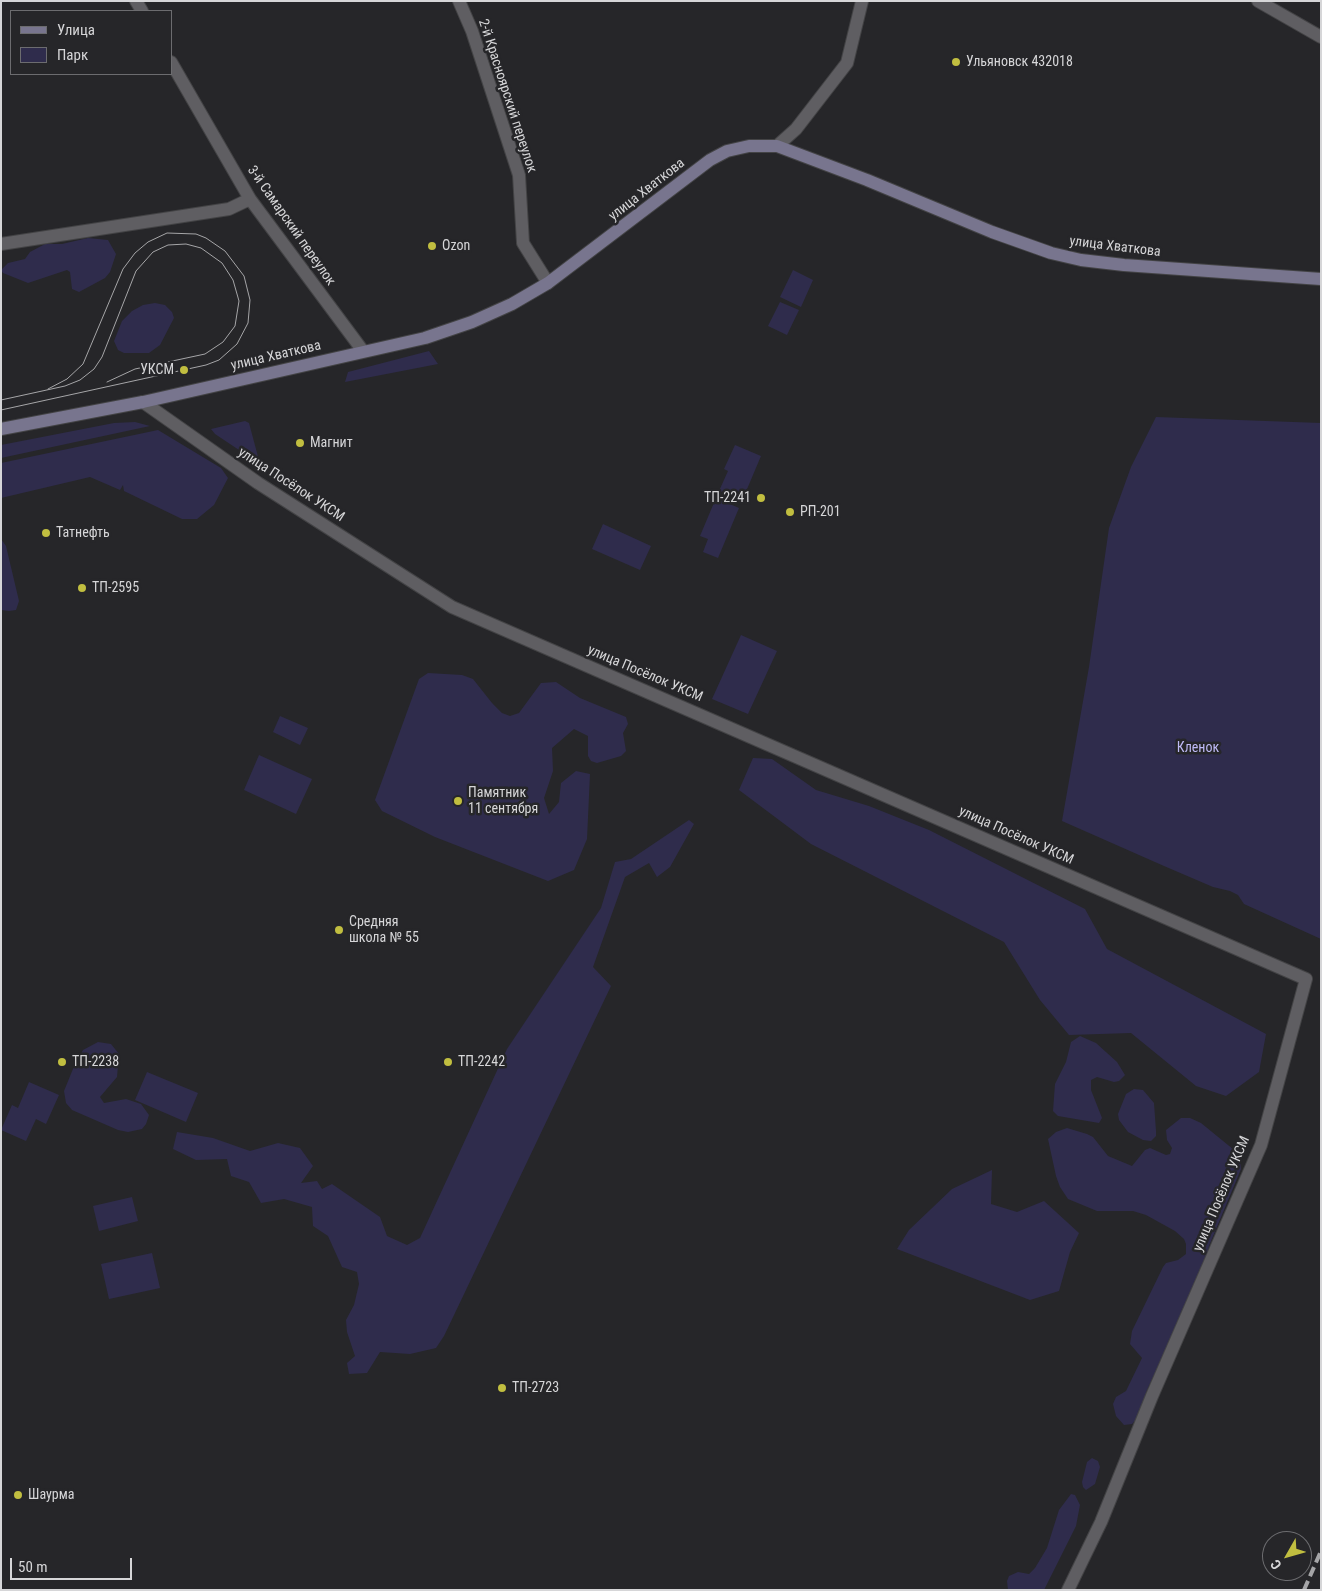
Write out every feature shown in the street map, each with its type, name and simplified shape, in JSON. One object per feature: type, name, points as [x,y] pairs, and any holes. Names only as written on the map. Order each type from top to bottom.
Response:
[{"type":"main road","name":"улица Хваткова","points":[[1,428],[143,402],[425,338],[472,322],[512,304],[548,283],[710,160],[727,151],[749,146],[777,146],[867,180],[992,232],[1058,255],[1124,265],[1321,279]]},
{"type":"street","name":"2-й Красноярский переулок","points":[[458,1],[472,31],[519,175],[523,243],[548,283]]},
{"type":"street","points":[[777,146],[796,129],[847,63],[862,1]]},
{"type":"street","points":[[1258,1],[1321,37]]},
{"type":"street","name":"3-й Самарский переулок","points":[[172,64],[250,199],[363,351]]},
{"type":"street","points":[[1,244],[229,209],[250,199]]},
{"type":"street","name":"улица Посёлок УКСМ","points":[[143,402],[258,483],[452,607],[1306,979],[1261,1145],[1152,1396],[1101,1522],[1068,1590]]},
{"type":"green space","points":[[88,238],[108,240],[116,254],[110,272],[105,278],[79,292],[72,289],[70,272],[67,270],[28,283],[3,273],[1,270],[8,263],[25,259],[30,252],[45,244],[62,244]]},
{"type":"green space","points":[[793,270],[813,280],[801,307],[780,297]]},
{"type":"green space","points":[[780,302],[799,310],[787,335],[768,326]]},
{"type":"green space","points":[[155,303],[165,305],[172,312],[174,318],[160,345],[149,353],[124,353],[118,350],[114,341],[122,321],[132,311],[143,305]]},
{"type":"green space","points":[[429,351],[438,364],[345,382],[348,372]]},
{"type":"green space","name":"Кленок","points":[[1156,417],[1321,423],[1321,939],[1244,904],[1238,895],[1230,891],[1213,887],[1062,821],[1089,667],[1109,528],[1131,467]]},
{"type":"green space","points":[[245,421],[249,423],[260,464],[215,434],[211,429]]},
{"type":"green space","points":[[135,422],[150,426],[1,458],[1,445],[114,423]]},
{"type":"green space","points":[[158,430],[221,468],[228,478],[214,505],[197,519],[182,519],[124,491],[123,485],[120,490],[90,477],[1,498],[1,463]]},
{"type":"green space","points":[[735,445],[761,456],[742,501],[719,491],[728,471],[724,469]]},
{"type":"green space","points":[[716,498],[739,508],[718,558],[703,552],[708,539],[700,536]]},
{"type":"green space","points":[[603,524],[651,546],[640,570],[592,549]]},
{"type":"green space","points":[[1,539],[6,546],[19,601],[16,610],[1,610]]},
{"type":"green space","points":[[741,635],[777,651],[748,714],[712,699]]},
{"type":"green space","points":[[428,673],[462,675],[473,679],[502,713],[510,716],[519,713],[541,683],[556,682],[580,698],[626,717],[628,724],[623,733],[626,751],[621,756],[597,763],[591,761],[588,756],[588,736],[574,729],[552,748],[553,771],[544,798],[549,814],[559,802],[561,783],[576,771],[590,774],[587,839],[574,870],[548,881],[435,837],[382,811],[375,800],[419,679]]},
{"type":"green space","points":[[280,716],[308,728],[300,745],[273,732]]},
{"type":"green space","points":[[259,755],[312,779],[296,814],[244,790]]},
{"type":"green space","points":[[753,758],[772,759],[816,790],[869,806],[929,830],[1085,909],[1107,949],[1266,1034],[1259,1072],[1226,1096],[1196,1086],[1131,1033],[1069,1035],[1040,1000],[1004,942],[811,844],[739,790]]},
{"type":"green space","points":[[689,820],[694,824],[670,867],[657,877],[649,863],[625,877],[593,967],[611,986],[444,1336],[436,1348],[410,1354],[380,1352],[367,1373],[349,1374],[347,1363],[355,1356],[347,1332],[346,1320],[354,1305],[359,1284],[357,1272],[342,1267],[328,1236],[313,1226],[312,1207],[284,1199],[261,1203],[249,1182],[231,1176],[227,1159],[196,1160],[173,1149],[177,1132],[213,1138],[250,1151],[278,1143],[300,1148],[313,1166],[301,1183],[317,1181],[322,1189],[332,1184],[380,1217],[387,1236],[407,1245],[420,1238],[507,1049],[601,908],[615,862],[631,859]]},
{"type":"green space","points":[[1080,1036],[1096,1043],[1117,1062],[1125,1075],[1119,1081],[1114,1082],[1097,1077],[1091,1080],[1091,1090],[1102,1118],[1099,1123],[1058,1116],[1053,1111],[1055,1084],[1066,1062],[1071,1042]]},
{"type":"green space","points":[[98,1042],[111,1044],[119,1054],[117,1077],[100,1097],[104,1103],[126,1099],[141,1104],[149,1115],[142,1129],[128,1132],[118,1130],[72,1110],[66,1103],[64,1091],[75,1064],[83,1050]]},
{"type":"green space","points":[[147,1072],[198,1093],[186,1122],[135,1100]]},
{"type":"green space","points":[[29,1082],[59,1095],[46,1124],[36,1119],[26,1141],[1,1130],[12,1105],[18,1108]]},
{"type":"green space","points":[[1134,1089],[1143,1090],[1154,1103],[1156,1136],[1151,1141],[1143,1140],[1128,1132],[1119,1120],[1118,1114],[1126,1094]]},
{"type":"green space","points":[[1181,1118],[1190,1118],[1201,1123],[1239,1154],[1241,1169],[1209,1246],[1204,1270],[1147,1390],[1139,1416],[1132,1424],[1124,1425],[1116,1416],[1113,1404],[1116,1397],[1126,1391],[1142,1358],[1130,1344],[1132,1331],[1163,1267],[1166,1263],[1178,1260],[1186,1254],[1186,1244],[1184,1239],[1175,1231],[1146,1215],[1133,1211],[1097,1211],[1068,1199],[1060,1187],[1056,1176],[1048,1139],[1056,1132],[1067,1128],[1087,1134],[1093,1137],[1108,1156],[1132,1166],[1145,1150],[1150,1148],[1166,1155],[1170,1154],[1172,1148],[1167,1140],[1166,1130]]},
{"type":"green space","points":[[992,1170],[991,1204],[1017,1212],[1044,1201],[1079,1233],[1070,1252],[1059,1291],[1030,1300],[897,1249],[909,1230],[952,1189]]},
{"type":"green space","points":[[132,1197],[138,1221],[99,1231],[93,1206]]},
{"type":"green space","points":[[152,1253],[160,1288],[109,1299],[101,1264]]},
{"type":"green space","points":[[1092,1458],[1098,1461],[1100,1467],[1095,1484],[1086,1490],[1082,1482],[1087,1462]]},
{"type":"green space","points":[[1071,1494],[1075,1495],[1080,1505],[1076,1526],[1044,1590],[1008,1590],[1007,1581],[1009,1576],[1018,1572],[1029,1574],[1035,1568],[1047,1548],[1059,1510]]},
{"type":"tram line","points":[[1,410],[206,365],[219,360],[237,344],[248,323],[250,300],[244,276],[225,251],[206,238],[196,234],[167,233],[148,242],[135,253],[123,269],[83,364],[67,379],[48,389]]},
{"type":"tram line","points":[[1,400],[65,386],[80,380],[94,369],[102,357],[136,271],[153,252],[168,245],[186,244],[201,248],[222,263],[233,280],[239,301],[235,326],[223,342],[205,354],[135,369],[107,382]]},
{"type":"railway","points":[[1304,1590],[1321,1551]]},
{"type":"place","name":"Ульяновск 432018","points":[[956,62]]},
{"type":"place","name":"Ozon","points":[[432,246]]},
{"type":"place","name":"УКСМ","points":[[184,370]]},
{"type":"place","name":"Магнит","points":[[300,443]]},
{"type":"place","name":"ТП-2241","points":[[761,498]]},
{"type":"place","name":"РП-201","points":[[790,512]]},
{"type":"place","name":"Татнефть","points":[[46,533]]},
{"type":"place","name":"ТП-2595","points":[[82,588]]},
{"type":"place","name":"Памятник 11 сентября","points":[[458,801]]},
{"type":"place","name":"Средняя школа № 55","points":[[339,930]]},
{"type":"place","name":"ТП-2238","points":[[62,1062]]},
{"type":"place","name":"ТП-2242","points":[[448,1062]]},
{"type":"place","name":"ТП-2723","points":[[502,1388]]},
{"type":"place","name":"Шаурма","points":[[18,1495]]}]
